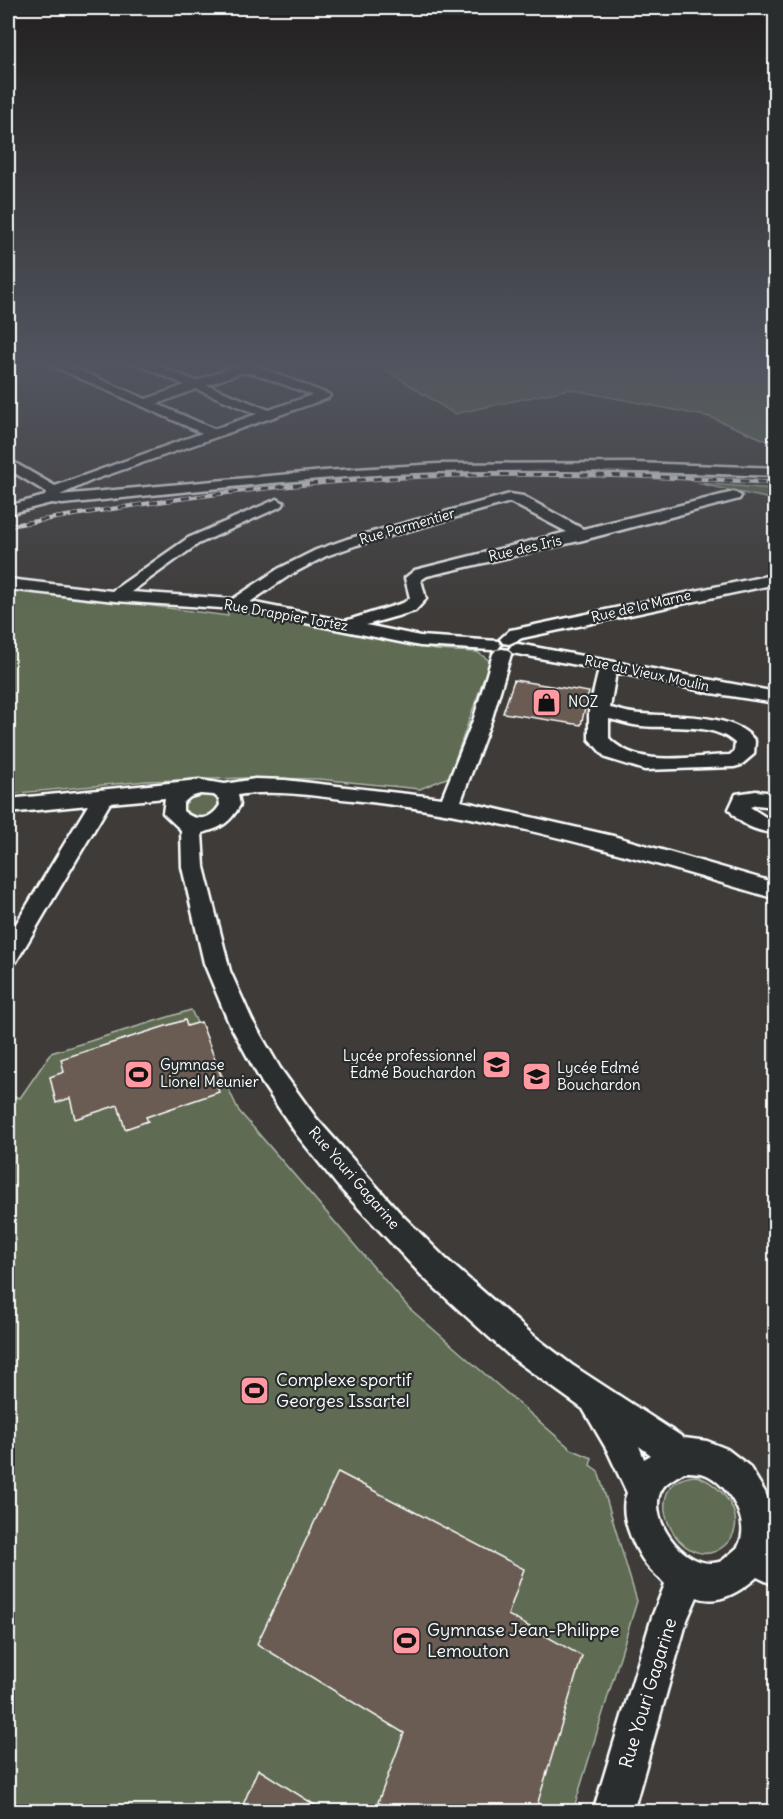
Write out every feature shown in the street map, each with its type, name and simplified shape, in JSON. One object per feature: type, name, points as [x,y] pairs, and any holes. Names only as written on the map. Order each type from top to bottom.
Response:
[{"type":"street","points":[[8,510],[177,447]]},
{"type":"street","points":[[8,463],[63,500],[324,475],[438,468],[634,467],[776,472]]},
{"type":"street","name":"Rue des Iris","points":[[346,625],[409,607],[418,599],[413,578],[421,573],[734,496]]},
{"type":"street","name":"Rue Parmentier","points":[[236,604],[284,572],[321,553],[352,542],[510,498],[518,499],[583,535]]},
{"type":"street","points":[[115,596],[193,541],[277,503]]},
{"type":"street","name":"Rue de la Marne","points":[[505,647],[516,634],[707,591],[776,579]]},
{"type":"street","name":"Rue Drappier Tortez","points":[[8,584],[115,596],[236,604],[420,641],[505,647]]},
{"type":"street","points":[[450,804],[483,718],[505,647]]},
{"type":"street","name":"Rue du Vieux Moulin","points":[[505,647],[609,664],[739,693],[776,698]]},
{"type":"street","points":[[598,711],[639,720],[712,725],[734,731],[745,741],[744,754],[734,761],[645,764],[614,754],[599,739],[598,711],[609,664]]},
{"type":"street","points":[[8,823],[15,805],[208,786],[227,799],[292,789],[365,794],[450,804],[517,818],[776,891]]},
{"type":"street","points":[[172,807],[177,796],[190,789]]},
{"type":"street","points":[[139,794],[172,807],[177,819],[192,825],[216,821],[228,813],[227,799]]},
{"type":"street","points":[[8,956],[103,798]]},
{"type":"street","points":[[776,800],[742,799],[739,809],[762,825],[776,826]]},
{"type":"street","name":"Rue Youri Gagarine","points":[[192,825],[189,841],[192,863],[218,971],[260,1058],[327,1152],[443,1276],[524,1348],[592,1399],[636,1424],[680,1455]]},
{"type":"street","name":"Rue Youri Gagarine","points":[[592,1399],[620,1440],[633,1473],[644,1489]]},
{"type":"street","points":[[680,1455],[698,1455],[716,1461],[730,1471],[743,1485],[752,1502],[757,1520],[758,1538],[764,1562],[725,1580],[706,1582],[686,1576],[668,1564],[654,1548],[645,1528],[642,1508],[644,1489],[652,1473],[664,1462],[680,1455]]},
{"type":"street","name":"Rue Youri Gagarine","points":[[613,1812],[670,1617],[686,1576]]},
{"type":"green space","points":[[697,483],[775,489],[775,500]]},
{"type":"green space","points":[[8,587],[228,616],[227,607],[236,608],[436,650],[477,652],[490,661],[449,777],[420,789],[319,779],[249,778],[147,781],[8,794]]},
{"type":"green space","points":[[208,792],[219,797],[221,805],[213,814],[193,817],[182,813],[180,804],[187,796]]},
{"type":"green space","name":"Complexe sportif Georges Issartel","points":[[191,1010],[239,1111],[409,1308],[571,1449],[592,1458],[590,1465],[598,1471],[637,1601],[573,1811],[8,1811],[8,1094],[20,1098],[51,1053]]},
{"type":"green space","points":[[696,1476],[706,1480],[725,1496],[735,1516],[732,1537],[724,1546],[708,1553],[692,1550],[679,1540],[670,1526],[665,1509],[667,1494],[677,1482]]},
{"type":"building","name":"NOZ","points":[[514,680],[589,692],[581,725],[503,713]]},
{"type":"building","name":"Gymnase Lionel Meunier","points":[[185,1020],[187,1026],[201,1022],[224,1084],[217,1086],[219,1092],[146,1117],[148,1121],[125,1129],[118,1105],[75,1119],[70,1098],[56,1103],[50,1077],[64,1072],[61,1059]]},
{"type":"building","name":"Gymnase Jean-Philippe Lemouton","points":[[338,1472],[524,1569],[508,1615],[582,1656],[535,1812],[393,1812],[378,1802],[404,1733],[257,1644]]},
{"type":"building","points":[[258,1769],[326,1812],[240,1812]]},
{"type":"railway","points":[[8,526],[199,496],[295,485],[391,478],[583,475],[776,483]]},
{"type":"place","name":"NOZ","points":[[547,702]]},
{"type":"place","name":"Lycée professionnel Edmé Bouchardon","points":[[497,1065]]},
{"type":"place","name":"Gymnase Lionel Meunier","points":[[139,1074]]},
{"type":"place","name":"Lycée Edmé Bouchardon","points":[[536,1077]]},
{"type":"place","name":"Complexe sportif Georges Issartel","points":[[255,1390]]},
{"type":"place","name":"Gymnase Jean-Philippe Lemouton","points":[[406,1640]]}]
